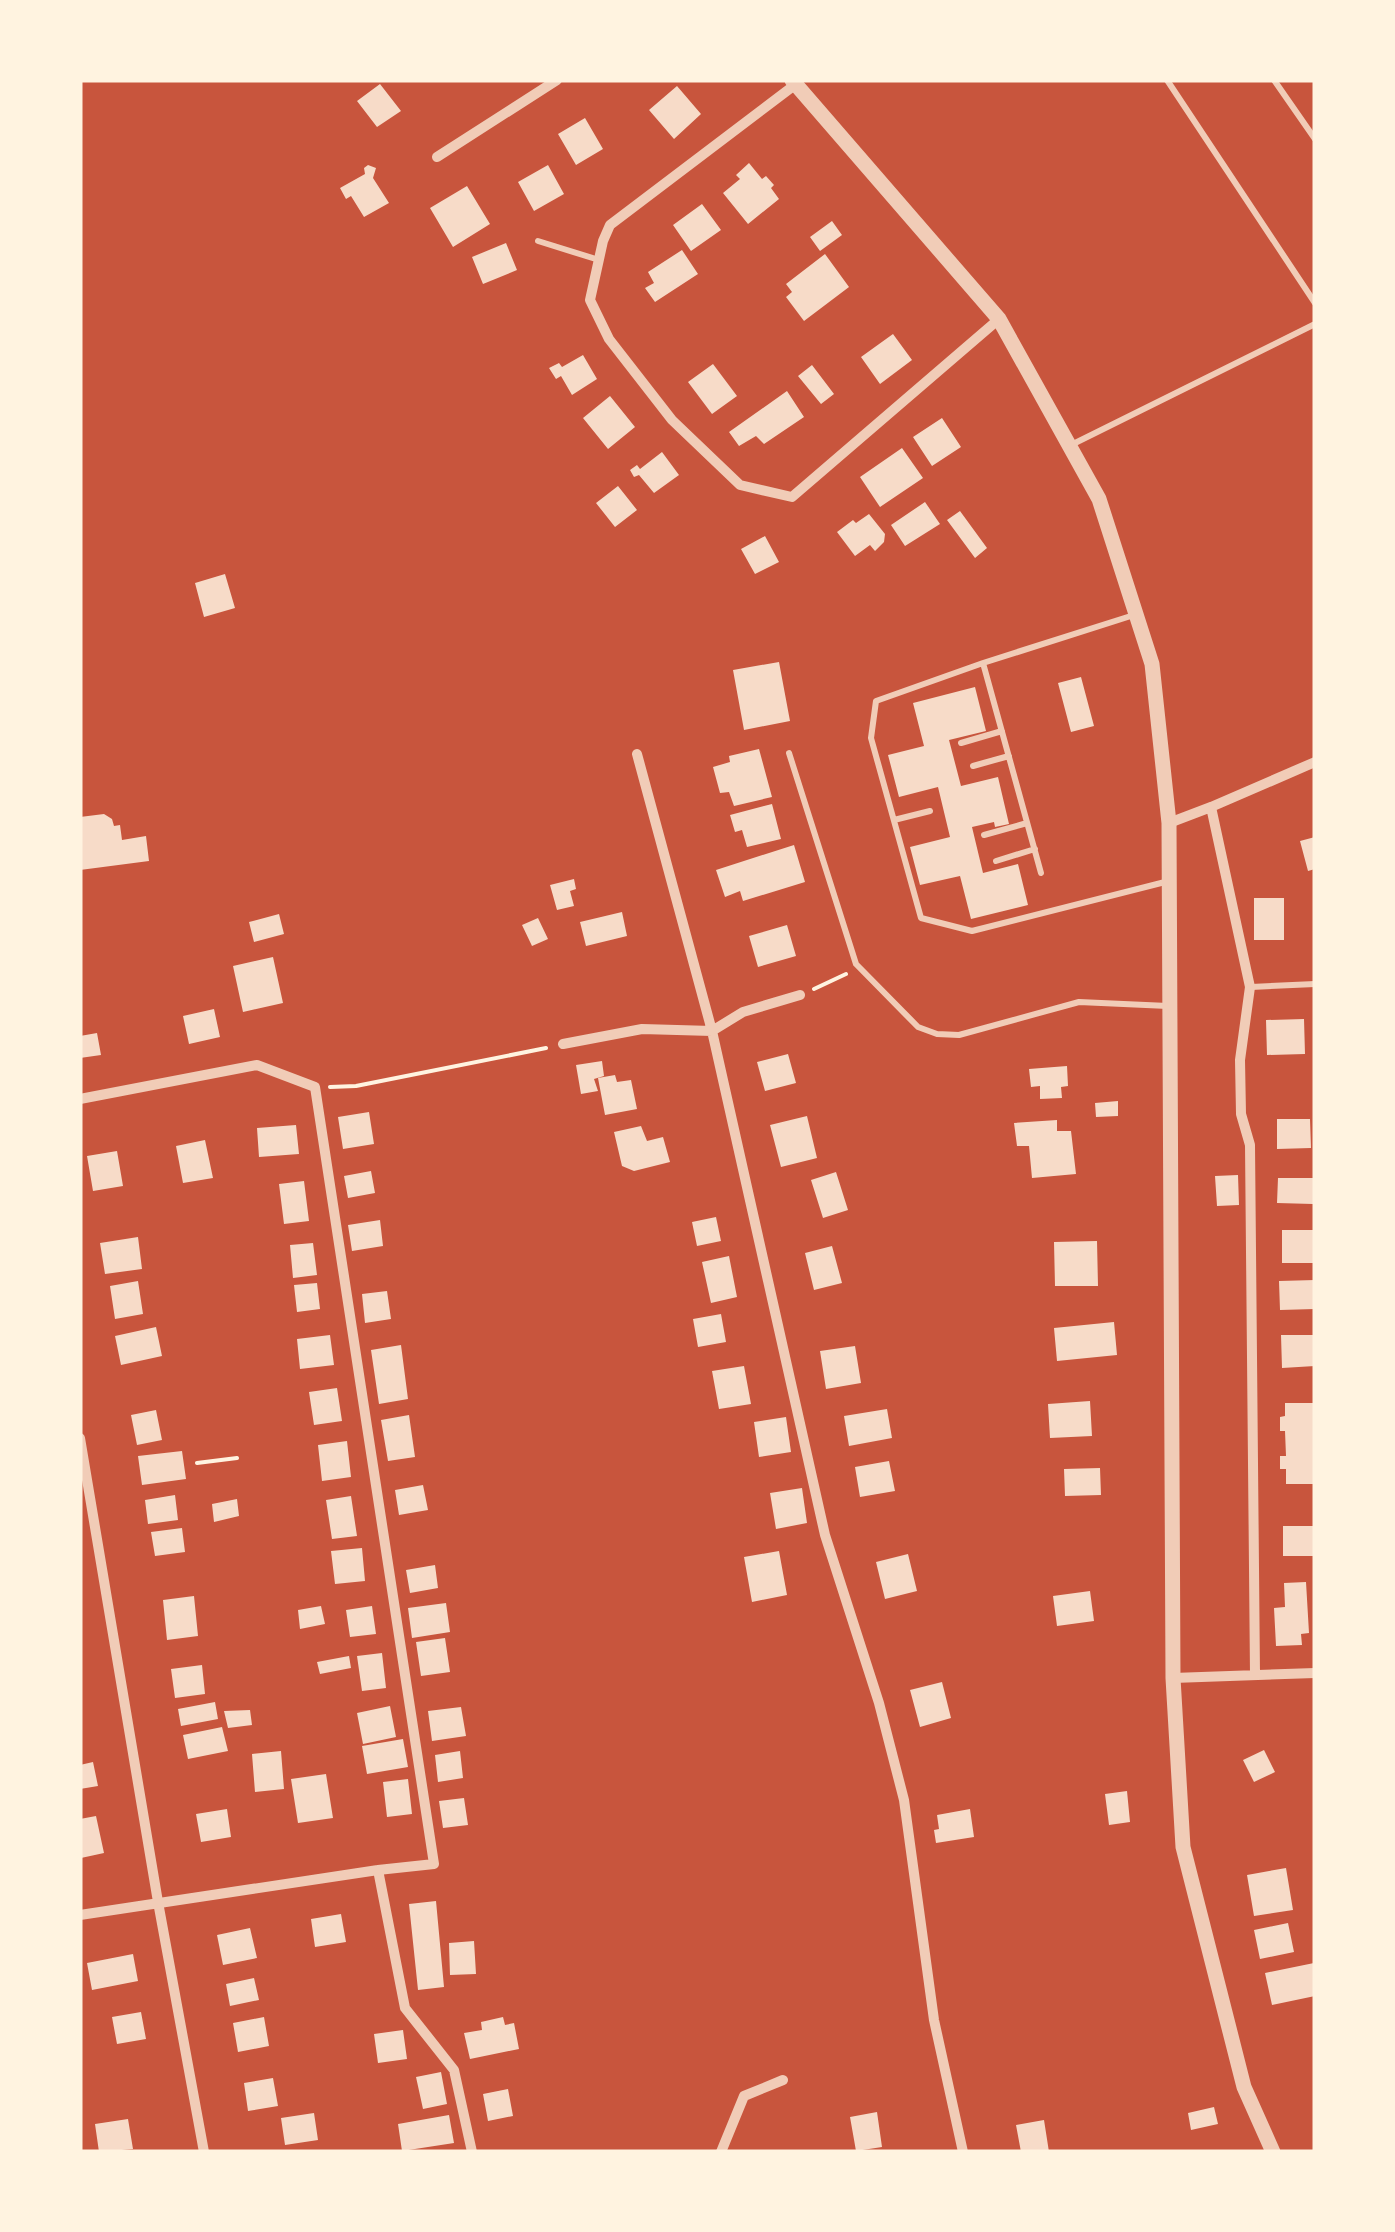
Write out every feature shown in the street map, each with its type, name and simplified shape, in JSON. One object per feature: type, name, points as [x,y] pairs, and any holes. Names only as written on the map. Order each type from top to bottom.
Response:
[{"type":"street","points":[[437,156],[557,80]]},
{"type":"street","points":[[999,319],[792,497],[740,485],[672,420],[608,339],[590,300],[610,226],[794,82],[999,319],[1099,499],[1152,664],[1169,823],[1173,1678],[1183,1848],[1244,2087],[1273,2152]]},
{"type":"street","points":[[638,754],[712,1031],[826,1534],[904,1800],[934,2020],[963,2152]]},
{"type":"street","points":[[1169,823],[1315,762]]},
{"type":"street","points":[[1211,808],[1250,987],[1240,1060],[1242,1114],[1250,1145],[1254,1674]]},
{"type":"street","points":[[562,1044],[642,1029],[712,1031],[744,1012],[800,995]]},
{"type":"street","points":[[80,1099],[257,1065],[315,1087],[434,1864],[80,1915]]},
{"type":"street","points":[[80,1438],[204,2152]]},
{"type":"street","points":[[1173,1678],[1315,1673]]},
{"type":"street","points":[[378,1870],[405,2008],[454,2070],[472,2152]]},
{"type":"street","points":[[721,2152],[744,2096],[784,2080]]},
{"type":"lane","points":[[1167,80],[1315,302]]},
{"type":"lane","points":[[1274,80],[1315,139]]},
{"type":"lane","points":[[538,241],[598,260]]},
{"type":"lane","points":[[1070,446],[1315,324]]},
{"type":"lane","points":[[1136,614],[876,701],[872,738],[922,918],[972,931],[1169,881]]},
{"type":"lane","points":[[983,663],[1041,873]]},
{"type":"lane","points":[[961,743],[1002,731]]},
{"type":"lane","points":[[790,753],[856,964],[918,1026],[938,1034],[958,1035],[1080,1002],[1170,1006]]},
{"type":"lane","points":[[973,766],[1009,756]]},
{"type":"lane","points":[[894,820],[930,811]]},
{"type":"lane","points":[[984,835],[1028,823]]},
{"type":"lane","points":[[996,861],[1035,850]]},
{"type":"lane","points":[[1250,987],[1315,984]]},
{"type":"path","points":[[800,995],[859,968]]},
{"type":"path","points":[[315,1087],[356,1086],[562,1044]]},
{"type":"path","points":[[196,1463],[237,1458]]},
{"type":"building","points":[[380,84],[401,111],[377,127],[357,101]]},
{"type":"building","points":[[677,86],[701,114],[674,139],[649,110]]},
{"type":"building","points":[[585,118],[603,149],[576,165],[558,134]]},
{"type":"building","points":[[749,163],[762,179],[766,176],[774,185],[771,188],[779,199],[748,224],[723,193],[740,179],[736,175]]},
{"type":"building","points":[[368,165],[376,168],[373,178],[389,203],[364,217],[351,196],[346,199],[340,188],[365,174]]},
{"type":"building","points":[[548,165],[564,194],[534,211],[518,182]]},
{"type":"building","points":[[467,186],[490,224],[453,247],[430,208]]},
{"type":"building","points":[[702,204],[721,230],[691,251],[673,225]]},
{"type":"building","points":[[832,221],[842,235],[820,251],[810,237]]},
{"type":"building","points":[[506,243],[517,270],[483,284],[472,257]]},
{"type":"building","points":[[682,250],[698,274],[655,302],[645,288],[654,283],[648,272]]},
{"type":"building","points":[[825,254],[849,287],[804,321],[786,297],[792,292],[786,284]]},
{"type":"building","points":[[893,334],[912,360],[880,384],[861,357]]},
{"type":"building","points":[[583,355],[597,379],[572,395],[561,376],[556,379],[549,368],[559,363],[562,367]]},
{"type":"building","points":[[713,364],[737,396],[712,414],[688,382]]},
{"type":"building","points":[[812,365],[834,394],[821,404],[798,376]]},
{"type":"building","points":[[787,391],[804,417],[764,444],[756,436],[739,446],[729,432]]},
{"type":"building","points":[[610,396],[635,427],[608,449],[583,418]]},
{"type":"building","points":[[942,418],[961,447],[932,466],[913,437]]},
{"type":"building","points":[[902,448],[923,478],[880,507],[860,477]]},
{"type":"building","points":[[662,452],[679,475],[654,493],[630,470],[637,465],[640,469]]},
{"type":"building","points":[[618,486],[637,510],[615,527],[596,503]]},
{"type":"building","points":[[925,502],[940,524],[905,546],[891,525]]},
{"type":"building","points":[[960,511],[987,548],[975,558],[947,520]]},
{"type":"building","points":[[869,514],[885,534],[884,542],[875,551],[870,545],[855,556],[837,532]]},
{"type":"building","points":[[765,536],[779,562],[755,574],[741,549]]},
{"type":"building","points":[[225,574],[235,608],[204,617],[195,583]]},
{"type":"building","points":[[779,662],[790,721],[744,730],[733,670]]},
{"type":"building","points":[[1081,677],[1094,726],[1071,732],[1058,683]]},
{"type":"building","points":[[975,687],[986,731],[949,740],[961,786],[998,777],[1009,824],[995,827],[994,822],[972,827],[983,873],[1018,864],[1028,905],[971,919],[960,876],[920,885],[910,847],[950,837],[938,787],[899,797],[888,755],[924,746],[913,703]]},
{"type":"building","points":[[759,749],[772,797],[734,806],[729,792],[720,793],[713,767],[730,762],[729,756]]},
{"type":"building","points":[[772,804],[781,839],[747,847],[742,830],[735,832],[730,815]]},
{"type":"building","points":[[104,814],[114,826],[120,825],[122,840],[146,836],[149,861],[80,870],[80,817]]},
{"type":"building","points":[[1315,837],[1315,869],[1308,871],[1300,841]]},
{"type":"building","points":[[794,845],[805,882],[743,901],[740,891],[725,897],[716,870]]},
{"type":"building","points":[[574,879],[576,889],[570,891],[574,906],[557,910],[550,885]]},
{"type":"building","points":[[1254,898],[1284,898],[1284,940],[1254,940]]},
{"type":"building","points":[[622,912],[627,936],[586,946],[580,922]]},
{"type":"building","points":[[279,914],[284,934],[254,942],[249,922]]},
{"type":"building","points":[[538,918],[548,939],[532,946],[522,925]]},
{"type":"building","points":[[787,925],[796,956],[758,967],[749,936]]},
{"type":"building","points":[[273,957],[283,1003],[243,1012],[233,966]]},
{"type":"building","points":[[214,1009],[220,1037],[189,1044],[183,1016]]},
{"type":"building","points":[[1304,1019],[1305,1054],[1267,1055],[1266,1020]]},
{"type":"building","points":[[97,1033],[101,1055],[80,1058],[80,1036]]},
{"type":"building","points":[[788,1054],[796,1083],[765,1091],[757,1062]]},
{"type":"building","points":[[602,1061],[604,1076],[594,1079],[598,1091],[581,1094],[576,1065]]},
{"type":"building","points":[[1067,1066],[1068,1086],[1061,1087],[1062,1098],[1040,1099],[1040,1086],[1031,1087],[1029,1069]]},
{"type":"building","points":[[615,1075],[617,1082],[631,1080],[637,1109],[605,1115],[598,1078]]},
{"type":"building","points":[[1118,1101],[1118,1116],[1096,1117],[1095,1103]]},
{"type":"building","points":[[369,1112],[374,1144],[343,1149],[338,1117]]},
{"type":"building","points":[[807,1116],[817,1158],[781,1167],[770,1125]]},
{"type":"building","points":[[1277,1119],[1310,1119],[1311,1148],[1277,1149]]},
{"type":"building","points":[[1057,1120],[1057,1131],[1071,1131],[1076,1174],[1032,1178],[1029,1146],[1017,1146],[1014,1123]]},
{"type":"building","points":[[296,1125],[299,1154],[259,1157],[257,1128]]},
{"type":"building","points":[[641,1126],[647,1141],[663,1137],[670,1162],[634,1171],[622,1166],[614,1132]]},
{"type":"building","points":[[205,1140],[213,1178],[183,1183],[176,1146]]},
{"type":"building","points":[[117,1151],[123,1186],[93,1191],[87,1156]]},
{"type":"building","points":[[371,1171],[375,1193],[348,1198],[344,1176]]},
{"type":"building","points":[[836,1172],[848,1210],[823,1218],[811,1180]]},
{"type":"building","points":[[1238,1175],[1239,1205],[1217,1206],[1215,1176]]},
{"type":"building","points":[[1278,1178],[1314,1178],[1313,1204],[1277,1203]]},
{"type":"building","points":[[304,1181],[309,1221],[284,1224],[279,1184]]},
{"type":"building","points":[[716,1217],[721,1241],[697,1246],[692,1222]]},
{"type":"building","points":[[380,1220],[383,1246],[352,1251],[348,1225]]},
{"type":"building","points":[[1282,1230],[1315,1230],[1315,1263],[1282,1263]]},
{"type":"building","points":[[138,1237],[142,1269],[105,1274],[100,1243]]},
{"type":"building","points":[[1097,1241],[1098,1286],[1055,1286],[1054,1242]]},
{"type":"building","points":[[313,1243],[317,1275],[293,1278],[290,1245]]},
{"type":"building","points":[[832,1246],[842,1283],[814,1290],[805,1253]]},
{"type":"building","points":[[729,1256],[737,1297],[711,1303],[702,1262]]},
{"type":"building","points":[[1315,1280],[1315,1309],[1280,1310],[1279,1281]]},
{"type":"building","points":[[138,1281],[143,1314],[115,1319],[110,1286]]},
{"type":"building","points":[[317,1283],[320,1309],[297,1312],[294,1285]]},
{"type":"building","points":[[387,1291],[391,1319],[365,1323],[362,1294]]},
{"type":"building","points":[[721,1314],[726,1342],[698,1347],[693,1319]]},
{"type":"building","points":[[1114,1322],[1117,1355],[1057,1361],[1054,1328]]},
{"type":"building","points":[[156,1327],[162,1356],[121,1365],[115,1336]]},
{"type":"building","points":[[330,1335],[334,1365],[300,1369],[297,1339]]},
{"type":"building","points":[[1281,1335],[1315,1335],[1315,1366],[1282,1368]]},
{"type":"building","points":[[401,1345],[408,1399],[379,1404],[371,1350]]},
{"type":"building","points":[[855,1346],[861,1383],[826,1389],[820,1351]]},
{"type":"building","points":[[744,1366],[751,1404],[719,1409],[712,1371]]},
{"type":"building","points":[[337,1388],[342,1421],[314,1425],[309,1392]]},
{"type":"building","points":[[1090,1401],[1092,1436],[1050,1438],[1048,1404]]},
{"type":"building","points":[[1285,1403],[1315,1403],[1315,1484],[1286,1484],[1286,1469],[1280,1469],[1280,1456],[1286,1456],[1285,1431],[1280,1431]]},
{"type":"building","points":[[887,1409],[892,1438],[849,1446],[844,1416]]},
{"type":"building","points":[[156,1410],[162,1440],[137,1445],[131,1415]]},
{"type":"building","points":[[409,1415],[415,1457],[388,1461],[381,1420]]},
{"type":"building","points":[[786,1417],[791,1452],[759,1457],[754,1422]]},
{"type":"building","points":[[347,1441],[351,1477],[322,1481],[318,1445]]},
{"type":"building","points":[[182,1451],[186,1479],[142,1485],[138,1456]]},
{"type":"building","points":[[889,1461],[895,1491],[860,1497],[855,1467]]},
{"type":"building","points":[[1100,1468],[1101,1495],[1065,1496],[1064,1469]]},
{"type":"building","points":[[423,1485],[428,1510],[399,1515],[395,1490]]},
{"type":"building","points":[[802,1488],[807,1523],[776,1529],[770,1493]]},
{"type":"building","points":[[175,1495],[178,1520],[148,1524],[145,1500]]},
{"type":"building","points":[[351,1496],[357,1536],[332,1539],[326,1500]]},
{"type":"building","points":[[237,1499],[239,1516],[214,1522],[212,1504]]},
{"type":"building","points":[[1283,1526],[1315,1526],[1315,1556],[1283,1556]]},
{"type":"building","points":[[182,1528],[185,1552],[155,1556],[151,1532]]},
{"type":"building","points":[[362,1548],[365,1581],[335,1584],[331,1551]]},
{"type":"building","points":[[779,1551],[787,1595],[752,1602],[744,1557]]},
{"type":"building","points":[[908,1554],[917,1591],[885,1599],[876,1562]]},
{"type":"building","points":[[435,1565],[438,1588],[410,1593],[406,1570]]},
{"type":"building","points":[[1306,1582],[1309,1633],[1301,1634],[1302,1645],[1276,1646],[1274,1608],[1285,1607],[1284,1583]]},
{"type":"building","points":[[1090,1591],[1094,1621],[1057,1626],[1053,1596]]},
{"type":"building","points":[[194,1596],[198,1636],[167,1640],[163,1600]]},
{"type":"building","points":[[446,1603],[450,1632],[412,1638],[408,1608]]},
{"type":"building","points":[[321,1606],[325,1624],[300,1629],[298,1610]]},
{"type":"building","points":[[372,1606],[376,1634],[350,1637],[346,1610]]},
{"type":"building","points":[[445,1638],[450,1672],[421,1676],[416,1642]]},
{"type":"building","points":[[382,1653],[386,1688],[362,1691],[357,1656]]},
{"type":"building","points":[[349,1656],[351,1668],[320,1674],[317,1662]]},
{"type":"building","points":[[202,1665],[205,1694],[175,1698],[171,1669]]},
{"type":"building","points":[[942,1682],[951,1718],[920,1727],[910,1690]]},
{"type":"building","points":[[215,1702],[218,1719],[181,1726],[178,1709]]},
{"type":"building","points":[[390,1706],[396,1737],[363,1744],[357,1713]]},
{"type":"building","points":[[461,1707],[466,1736],[432,1741],[428,1711]]},
{"type":"building","points":[[250,1710],[252,1725],[228,1728],[224,1711]]},
{"type":"building","points":[[222,1727],[228,1751],[188,1759],[183,1735]]},
{"type":"building","points":[[403,1739],[408,1767],[367,1774],[362,1746]]},
{"type":"building","points":[[1264,1750],[1275,1772],[1254,1782],[1243,1760]]},
{"type":"building","points":[[281,1751],[284,1789],[255,1792],[252,1754]]},
{"type":"building","points":[[460,1751],[463,1778],[438,1782],[435,1755]]},
{"type":"building","points":[[93,1762],[98,1786],[80,1789],[80,1765]]},
{"type":"building","points":[[326,1774],[333,1818],[298,1823],[291,1779]]},
{"type":"building","points":[[408,1779],[412,1814],[387,1817],[383,1782]]},
{"type":"building","points":[[1127,1791],[1130,1822],[1109,1825],[1105,1794]]},
{"type":"building","points":[[464,1798],[468,1825],[443,1828],[439,1801]]},
{"type":"building","points":[[227,1809],[231,1837],[201,1842],[196,1814]]},
{"type":"building","points":[[970,1809],[974,1837],[936,1843],[937,1815]]},
{"type":"building","points":[[96,1816],[104,1853],[81,1858],[80,1819]]},
{"type":"building","points":[[1286,1868],[1293,1910],[1254,1916],[1247,1875]]},
{"type":"building","points":[[436,1901],[444,1987],[418,1990],[409,1904]]},
{"type":"building","points":[[341,1914],[346,1942],[315,1947],[311,1919]]},
{"type":"building","points":[[1288,1923],[1294,1952],[1260,1959],[1254,1930]]},
{"type":"building","points":[[250,1928],[257,1958],[223,1965],[217,1935]]},
{"type":"building","points":[[474,1941],[476,1974],[450,1975],[449,1943]]},
{"type":"building","points":[[133,1954],[138,1981],[92,1990],[87,1963]]},
{"type":"building","points":[[1314,1963],[1315,1996],[1272,2005],[1265,1973]]},
{"type":"building","points":[[254,1978],[259,2000],[230,2006],[226,1984]]},
{"type":"building","points":[[141,2012],[146,2039],[117,2044],[112,2017]]},
{"type":"building","points":[[264,2017],[269,2046],[238,2052],[233,2023]]},
{"type":"building","points":[[503,2017],[505,2025],[514,2023],[519,2049],[470,2059],[464,2033],[482,2030],[481,2022]]},
{"type":"building","points":[[403,2030],[407,2059],[378,2063],[374,2034]]},
{"type":"building","points":[[441,2072],[447,2104],[423,2109],[416,2077]]},
{"type":"building","points":[[273,2078],[278,2106],[248,2111],[244,2083]]},
{"type":"building","points":[[508,2089],[513,2116],[488,2121],[483,2094]]},
{"type":"building","points":[[1214,2107],[1218,2124],[1191,2130],[1188,2113]]},
{"type":"building","points":[[877,2112],[882,2147],[856,2151],[850,2117]]},
{"type":"building","points":[[314,2113],[318,2140],[285,2145],[281,2118]]},
{"type":"building","points":[[449,2115],[454,2143],[402,2151],[398,2124]]},
{"type":"building","points":[[128,2119],[133,2149],[99,2152],[95,2124]]},
{"type":"building","points":[[1044,2120],[1049,2152],[1021,2152],[1016,2125]]}]
